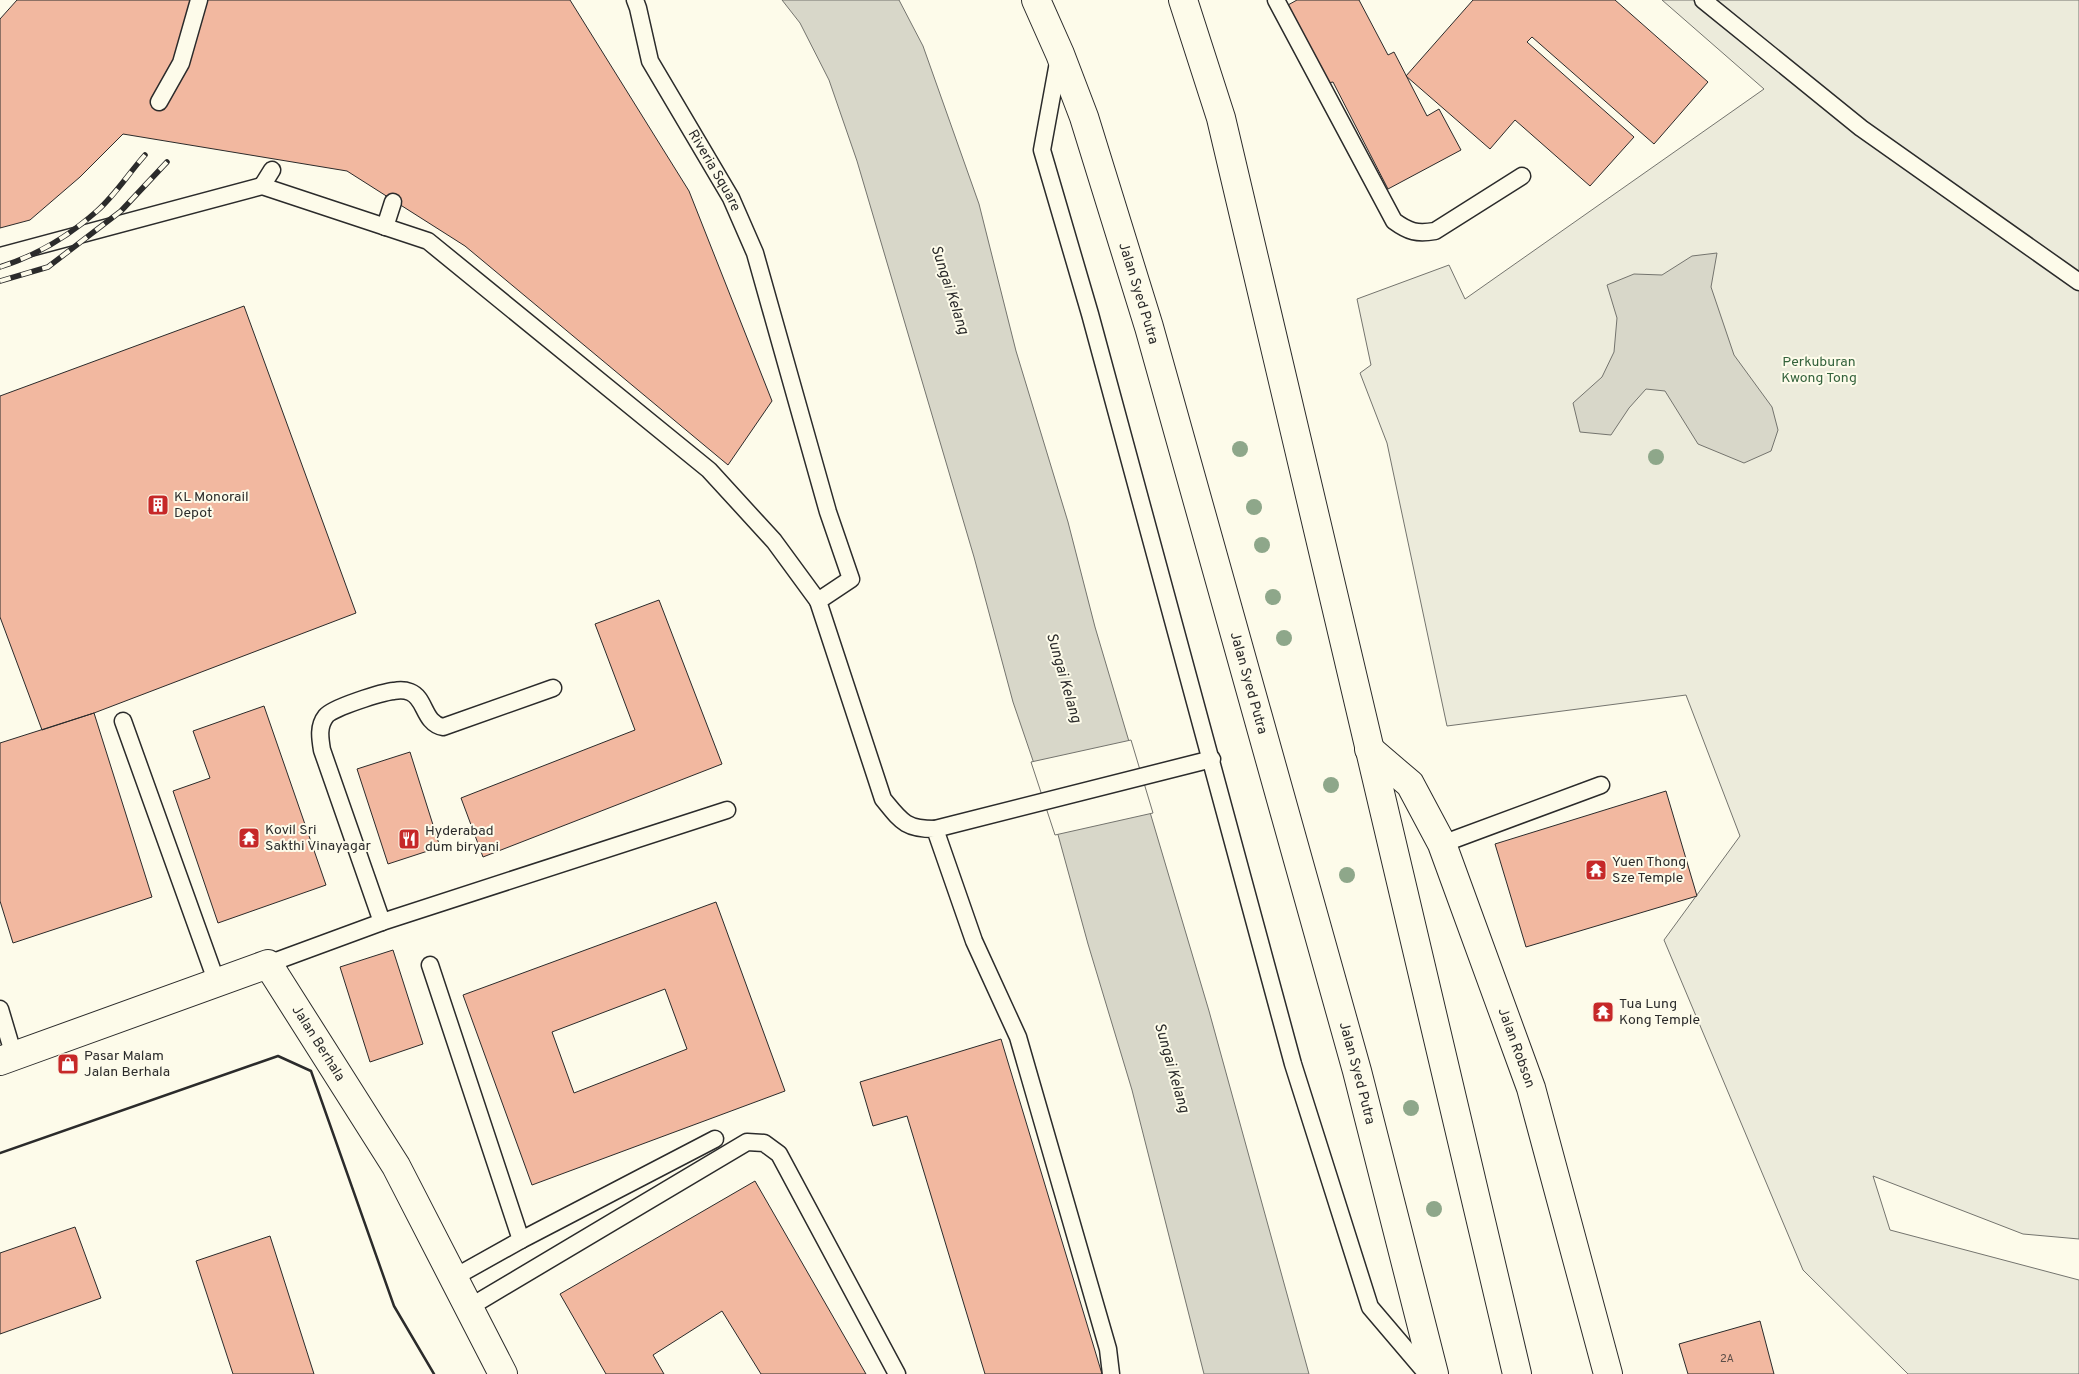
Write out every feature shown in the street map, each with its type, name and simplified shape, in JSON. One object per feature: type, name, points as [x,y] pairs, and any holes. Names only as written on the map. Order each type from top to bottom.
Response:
[{"type":"main road","name":"Jalan Syed Putra","points":[[1036,0],[1060,54],[1095,152],[1151,336],[1357,1071],[1434,1374]]},
{"type":"main road","points":[[1183,0],[1224,127],[1368,749],[1517,1374]]},
{"type":"main road","name":"Jalan Robson","points":[[1368,749],[1410,784],[1442,844],[1532,1088],[1608,1374]]},
{"type":"main road","points":[[7,1058],[268,964]]},
{"type":"main road","name":"Jalan Berhala","points":[[268,964],[396,1166],[503,1374]]},
{"type":"lane","points":[[159,102],[181,63],[199,0]]},
{"type":"lane","name":"Riveria Square","points":[[635,0],[650,61],[731,198],[755,253],[828,512],[851,579],[818,601]]},
{"type":"lane","points":[[1276,0],[1394,221],[1407,231],[1419,234],[1435,231],[1522,176]]},
{"type":"lane","points":[[1703,0],[1862,128],[2079,282]]},
{"type":"lane","points":[[1060,54],[1042,150],[1090,314],[1293,1064],[1370,1307],[1427,1374]]},
{"type":"lane","points":[[262,186],[272,170]]},
{"type":"lane","points":[[0,256],[262,186],[428,241],[709,470],[774,541],[818,601],[883,799],[898,818],[916,829],[941,827],[1212,759]]},
{"type":"lane","points":[[385,227],[393,202]]},
{"type":"lane","points":[[382,922],[322,750],[321,726],[326,715],[335,709],[394,690],[406,691],[413,693],[419,700],[428,718],[436,726],[443,727],[553,688]]},
{"type":"lane","points":[[123,721],[217,983]]},
{"type":"lane","points":[[1442,844],[1601,785]]},
{"type":"lane","points":[[268,964],[382,922],[728,810]]},
{"type":"lane","points":[[941,827],[974,941],[1018,1037],[1108,1350],[1111,1374]]},
{"type":"lane","points":[[430,965],[521,1240]]},
{"type":"lane","points":[[0,1009],[7,1058]]},
{"type":"lane","points":[[453,1278],[521,1240],[714,1139]]},
{"type":"lane","points":[[468,1308],[747,1142],[764,1143],[779,1154],[897,1374]]},
{"type":"green space","name":"Perkuburan Kwong Tong","points":[[1662,0],[2079,0],[2079,1239],[2023,1234],[1873,1176],[1890,1230],[2079,1280],[2079,1374],[1908,1374],[1803,1270],[1664,940],[1740,836],[1686,695],[1447,726],[1387,443],[1360,373],[1371,365],[1357,299],[1449,265],[1465,299],[1764,89]]},
{"type":"water","name":"Sungai Kelang","points":[[782,0],[899,0],[923,46],[979,204],[1016,351],[1068,522],[1095,627],[1209,1011],[1309,1374],[1204,1374],[1132,1090],[1088,944],[1057,831],[1013,702],[974,557],[857,161],[829,80],[800,23]]},
{"type":"water","points":[[1717,253],[1711,287],[1734,355],[1772,407],[1778,430],[1771,451],[1744,463],[1698,444],[1665,391],[1646,389],[1629,408],[1611,435],[1580,432],[1573,403],[1602,377],[1614,352],[1617,318],[1607,285],[1634,274],[1662,275],[1692,256]]},
{"type":"pier","points":[[1131,740],[1153,813],[1055,835],[1031,762]]},
{"type":"building","points":[[17,0],[570,0],[689,191],[772,401],[728,465],[465,246],[347,171],[123,134],[80,177],[30,220],[0,228],[0,19]]},
{"type":"building","points":[[1297,0],[1359,0],[1388,55],[1394,52],[1427,116],[1439,109],[1461,150],[1388,189],[1333,82],[1328,83],[1288,5]]},
{"type":"building","points":[[1473,0],[1615,0],[1708,82],[1654,144],[1532,37],[1527,42],[1634,137],[1590,186],[1515,120],[1490,149],[1406,76]]},
{"type":"building","name":"KL Monorail Depot","points":[[244,306],[356,613],[94,713],[42,730],[0,617],[0,396]]},
{"type":"building","points":[[659,600],[722,764],[483,857],[461,798],[635,730],[595,624]]},
{"type":"building","name":"Kovil Sri Sakthi Vinayagar","points":[[264,706],[326,885],[218,923],[173,791],[210,778],[193,731]]},
{"type":"building","points":[[94,713],[152,897],[13,943],[0,901],[0,743]]},
{"type":"building","points":[[410,752],[440,847],[388,864],[357,769]]},
{"type":"building","name":"Yuen Thong Sze Temple","points":[[1666,791],[1697,896],[1526,947],[1495,844]]},
{"type":"building","points":[[716,902],[785,1091],[532,1185],[463,995]],"holes":[[[665,989],[687,1049],[574,1093],[552,1032]]]},
{"type":"building","points":[[393,950],[423,1044],[370,1062],[340,967]]},
{"type":"building","points":[[1001,1039],[1102,1374],[985,1374],[907,1116],[873,1126],[860,1082]]},
{"type":"building","points":[[755,1181],[866,1374],[761,1374],[722,1311],[653,1355],[664,1374],[606,1374],[560,1294]]},
{"type":"building","points":[[75,1227],[101,1298],[0,1334],[0,1253]]},
{"type":"building","points":[[270,1236],[314,1374],[233,1374],[196,1261]]},
{"type":"building","points":[[1760,1321],[1774,1374],[1688,1374],[1679,1344]]},
{"type":"railway","points":[[0,267],[39,251],[63,237],[86,220],[110,198],[145,155]]},
{"type":"railway","points":[[0,281],[48,267],[121,211],[167,162]]},
{"type":"wall","points":[[0,1153],[278,1056],[311,1071],[394,1306],[434,1374]]},
{"type":"place","name":"KL Monorail Depot","points":[[158,505]]},
{"type":"place","name":"Kovil Sri Sakthi Vinayagar","points":[[249,838]]},
{"type":"place","name":"Hyderabad dum biryani","points":[[409,839]]},
{"type":"place","name":"Yuen Thong Sze Temple","points":[[1596,870]]},
{"type":"place","name":"Tua Lung Kong Temple","points":[[1603,1012]]},
{"type":"place","name":"Pasar Malam Jalan Berhala","points":[[68,1064]]}]
